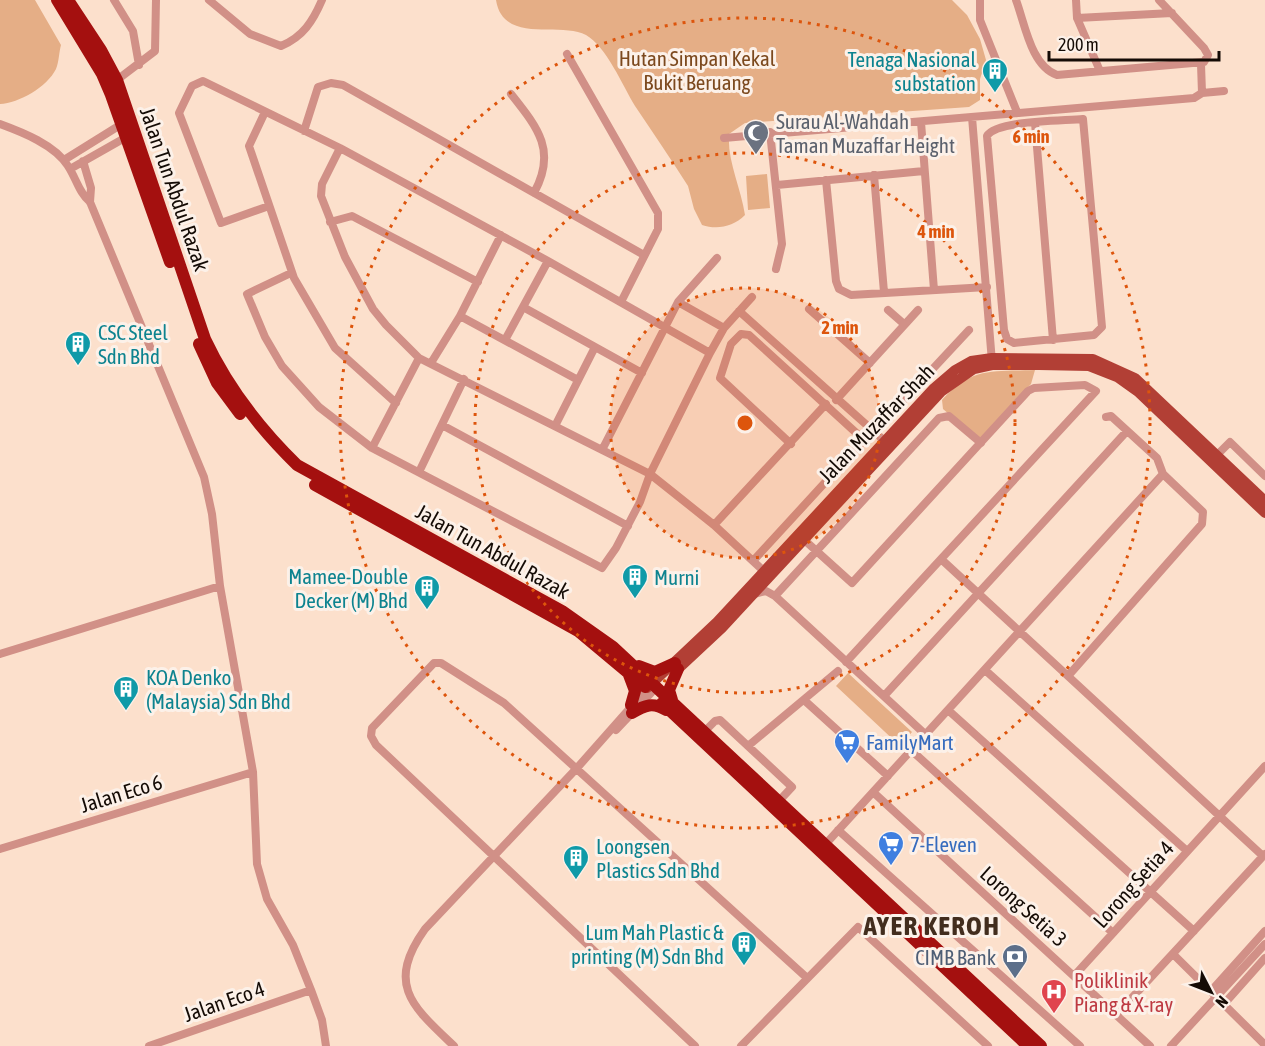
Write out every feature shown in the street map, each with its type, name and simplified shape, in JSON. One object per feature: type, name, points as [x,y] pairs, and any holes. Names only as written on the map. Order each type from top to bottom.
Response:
[{"type":"highway","name":"Jalan Tun Abdul Razak","points":[[57,0],[112,84]]},
{"type":"highway","name":"Jalan Tun Abdul Razak","points":[[68,0],[101,50],[206,339],[231,388],[274,443],[297,465],[578,621],[652,688],[677,718],[1041,1046]]},
{"type":"highway","points":[[627,665],[651,672],[677,666]]},
{"type":"highway","points":[[627,665],[635,691],[631,709],[655,704],[677,718]]},
{"type":"highway","points":[[673,702],[669,690],[677,666]]},
{"type":"highway","name":"Jalan Tun Abdul Razak","points":[[652,688],[673,702],[779,801],[822,848],[1028,1046]]},
{"type":"main road","name":"Jalan Muzaffar Shah","points":[[677,666],[801,538],[887,444],[940,392],[974,369],[992,362],[1084,365],[1117,377],[1138,392],[1265,501]]},
{"type":"main road","name":"Jalan Muzaffar Shah","points":[[1214,458],[1265,513]]},
{"type":"main road","name":"Jalan Muzaffar Shah","points":[[652,688],[754,594],[766,574]]},
{"type":"street","points":[[114,0],[133,31],[139,65]]},
{"type":"street","points":[[112,84],[152,56],[157,46],[156,0]]},
{"type":"street","points":[[209,0],[250,34],[281,46],[295,40],[312,22],[322,0]]},
{"type":"street","points":[[980,0],[980,20],[1017,112]]},
{"type":"street","points":[[1016,0],[1043,68],[1057,75],[1201,64]]},
{"type":"street","points":[[1076,0],[1077,18],[1100,71]]},
{"type":"street","points":[[1159,0],[1208,55],[1201,64],[1202,93]]},
{"type":"street","points":[[1077,18],[1172,13]]},
{"type":"street","points":[[567,54],[658,213],[658,229],[621,302]]},
{"type":"street","points":[[269,206],[221,223],[179,112],[192,86],[203,81],[340,148],[548,261],[710,353]]},
{"type":"street","points":[[304,131],[318,87],[330,83],[343,85],[644,255]]},
{"type":"street","points":[[724,138],[770,132],[921,122],[1194,98],[1202,93],[1224,91]]},
{"type":"street","points":[[511,94],[530,117],[546,156],[544,175],[534,193]]},
{"type":"street","points":[[265,112],[249,146],[291,273],[335,348],[396,403]]},
{"type":"street","points":[[972,117],[992,362]]},
{"type":"street","points":[[1083,119],[1103,323],[1101,331],[1094,335],[1018,344],[1010,341],[1004,330],[987,136],[994,128],[1035,123],[1083,119]]},
{"type":"street","points":[[64,160],[126,122]]},
{"type":"street","points":[[921,122],[934,290]]},
{"type":"street","points":[[0,123],[29,136],[64,160],[84,196],[90,202],[199,464],[212,514],[220,586],[253,772],[254,846],[261,883],[292,945],[311,990],[322,1020],[326,1046]]},
{"type":"street","points":[[1035,123],[1053,340]]},
{"type":"street","points":[[770,132],[782,244],[776,269]]},
{"type":"street","points":[[70,169],[130,135]]},
{"type":"street","points":[[340,148],[322,184],[321,196],[330,222],[345,257],[373,309],[419,358],[650,474],[714,525],[766,574]]},
{"type":"street","points":[[83,161],[91,188],[90,202]]},
{"type":"street","points":[[777,185],[924,171]]},
{"type":"street","points":[[874,175],[884,292]]},
{"type":"street","points":[[826,180],[837,285],[847,294],[934,290],[1001,298]]},
{"type":"street","points":[[330,222],[352,216],[478,282]]},
{"type":"street","points":[[431,363],[460,316],[501,235]]},
{"type":"street","points":[[602,450],[678,302],[717,258]]},
{"type":"street","points":[[505,340],[548,261]]},
{"type":"street","points":[[291,273],[247,294],[265,337],[282,366],[320,407],[372,448],[598,568],[605,567],[628,525],[640,502],[650,474],[724,328],[752,297]]},
{"type":"street","points":[[678,302],[724,328]]},
{"type":"street","points":[[523,307],[642,373]]},
{"type":"street","points":[[809,309],[870,363]]},
{"type":"street","points":[[888,310],[904,324]]},
{"type":"street","points":[[836,400],[918,310]]},
{"type":"street","points":[[739,311],[887,444]]},
{"type":"street","points":[[460,316],[578,380]]},
{"type":"street","points":[[873,433],[969,330]]},
{"type":"street","points":[[753,561],[864,440],[749,335],[741,334],[734,340],[719,374],[722,381],[790,444]]},
{"type":"street","points":[[555,426],[595,347]]},
{"type":"street","points":[[372,448],[419,358]]},
{"type":"street","points":[[419,472],[464,380]]},
{"type":"street","points":[[801,538],[852,583],[1034,388],[1084,385],[1096,391],[846,662]]},
{"type":"street","points":[[714,525],[825,404]]},
{"type":"street","points":[[775,596],[939,418],[949,416],[981,443]]},
{"type":"street","points":[[1068,676],[1202,524],[1203,512],[1163,474],[1157,458],[1112,416],[1106,417]]},
{"type":"street","points":[[442,425],[628,525]]},
{"type":"street","points":[[884,696],[1127,431]]},
{"type":"street","points":[[1214,458],[1230,442],[1265,476]]},
{"type":"street","points":[[822,848],[1163,474]]},
{"type":"street","points":[[941,559],[1264,855],[1116,1015]]},
{"type":"street","points":[[0,654],[220,586]]},
{"type":"street","points":[[754,594],[766,591],[775,596],[926,735]]},
{"type":"street","points":[[695,1046],[376,745],[371,736],[372,728],[434,663],[441,663],[504,703],[806,977]]},
{"type":"street","points":[[985,670],[1187,851]]},
{"type":"street","points":[[748,746],[838,671]]},
{"type":"street","points":[[454,1046],[418,1011],[410,999],[406,977],[408,959],[425,929],[652,688]]},
{"type":"street","points":[[804,700],[888,776]]},
{"type":"street","points":[[948,710],[1194,931]]},
{"type":"street","points":[[705,731],[715,721],[720,720],[792,787],[779,801]]},
{"type":"street","points":[[911,750],[1113,933]]},
{"type":"street","name":"Lorong Setia 4","points":[[1074,976],[1265,766]]},
{"type":"street","name":"Jalan Eco 6","points":[[0,849],[253,772]]},
{"type":"street","name":"Lorong Setia 3","points":[[873,792],[1150,1046]]},
{"type":"street","points":[[838,830],[1080,1046]]},
{"type":"street","points":[[741,1046],[806,977],[858,927],[988,1046]]},
{"type":"street","points":[[1218,997],[1265,931]]},
{"type":"street","points":[[1171,1046],[1265,944]]},
{"type":"street","points":[[1173,954],[1263,1039]]},
{"type":"street","points":[[1218,997],[1265,958]]},
{"type":"street","name":"Jalan Eco 4","points":[[149,1046],[311,990]]},
{"type":"green space","points":[[0,0],[35,0],[61,45],[56,69],[46,82],[24,97],[0,104]]},
{"type":"green space","name":"Hutan Simpan Kekal Bukit Beruang","points":[[496,0],[952,0],[967,15],[980,39],[986,60],[980,79],[980,100],[969,107],[745,123],[729,134],[729,144],[745,215],[730,225],[719,227],[702,225],[694,209],[688,186],[635,106],[613,67],[593,40],[575,31],[521,27],[509,22],[501,14]]},
{"type":"green space","points":[[767,174],[770,208],[748,210],[746,176]]},
{"type":"green space","points":[[1035,370],[1031,384],[979,440],[943,409],[942,400],[953,389],[974,376],[995,371]]},
{"type":"green space","points":[[848,673],[912,732],[900,746],[836,686]]},
{"type":"place","name":"Tenaga Nasional substation","points":[[995,94]]},
{"type":"place","name":"Surau Al-Wahdah Taman Muzaffar Height","points":[[756,156]]},
{"type":"place","name":"CSC Steel Sdn Bhd","points":[[78,367]]},
{"type":"place","name":"Murni","points":[[635,600]]},
{"type":"place","name":"Mamee-Double Decker (M) Bhd","points":[[427,611]]},
{"type":"place","name":"KOA Denko (Malaysia) Sdn Bhd","points":[[126,712]]},
{"type":"place","name":"FamilyMart","points":[[847,765]]},
{"type":"place","name":"7-Eleven","points":[[891,867]]},
{"type":"place","name":"Loongsen Plastics Sdn Bhd","points":[[576,881]]},
{"type":"place","name":"Lum Mah Plastic & printing (M) Sdn Bhd","points":[[744,967]]},
{"type":"place","name":"CIMB Bank","points":[[1015,980]]},
{"type":"place","name":"Poliklinik Piang & X-ray","points":[[1054,1015]]},
{"type":"district","name":"AYER KEROH","points":[[932,925]]}]
